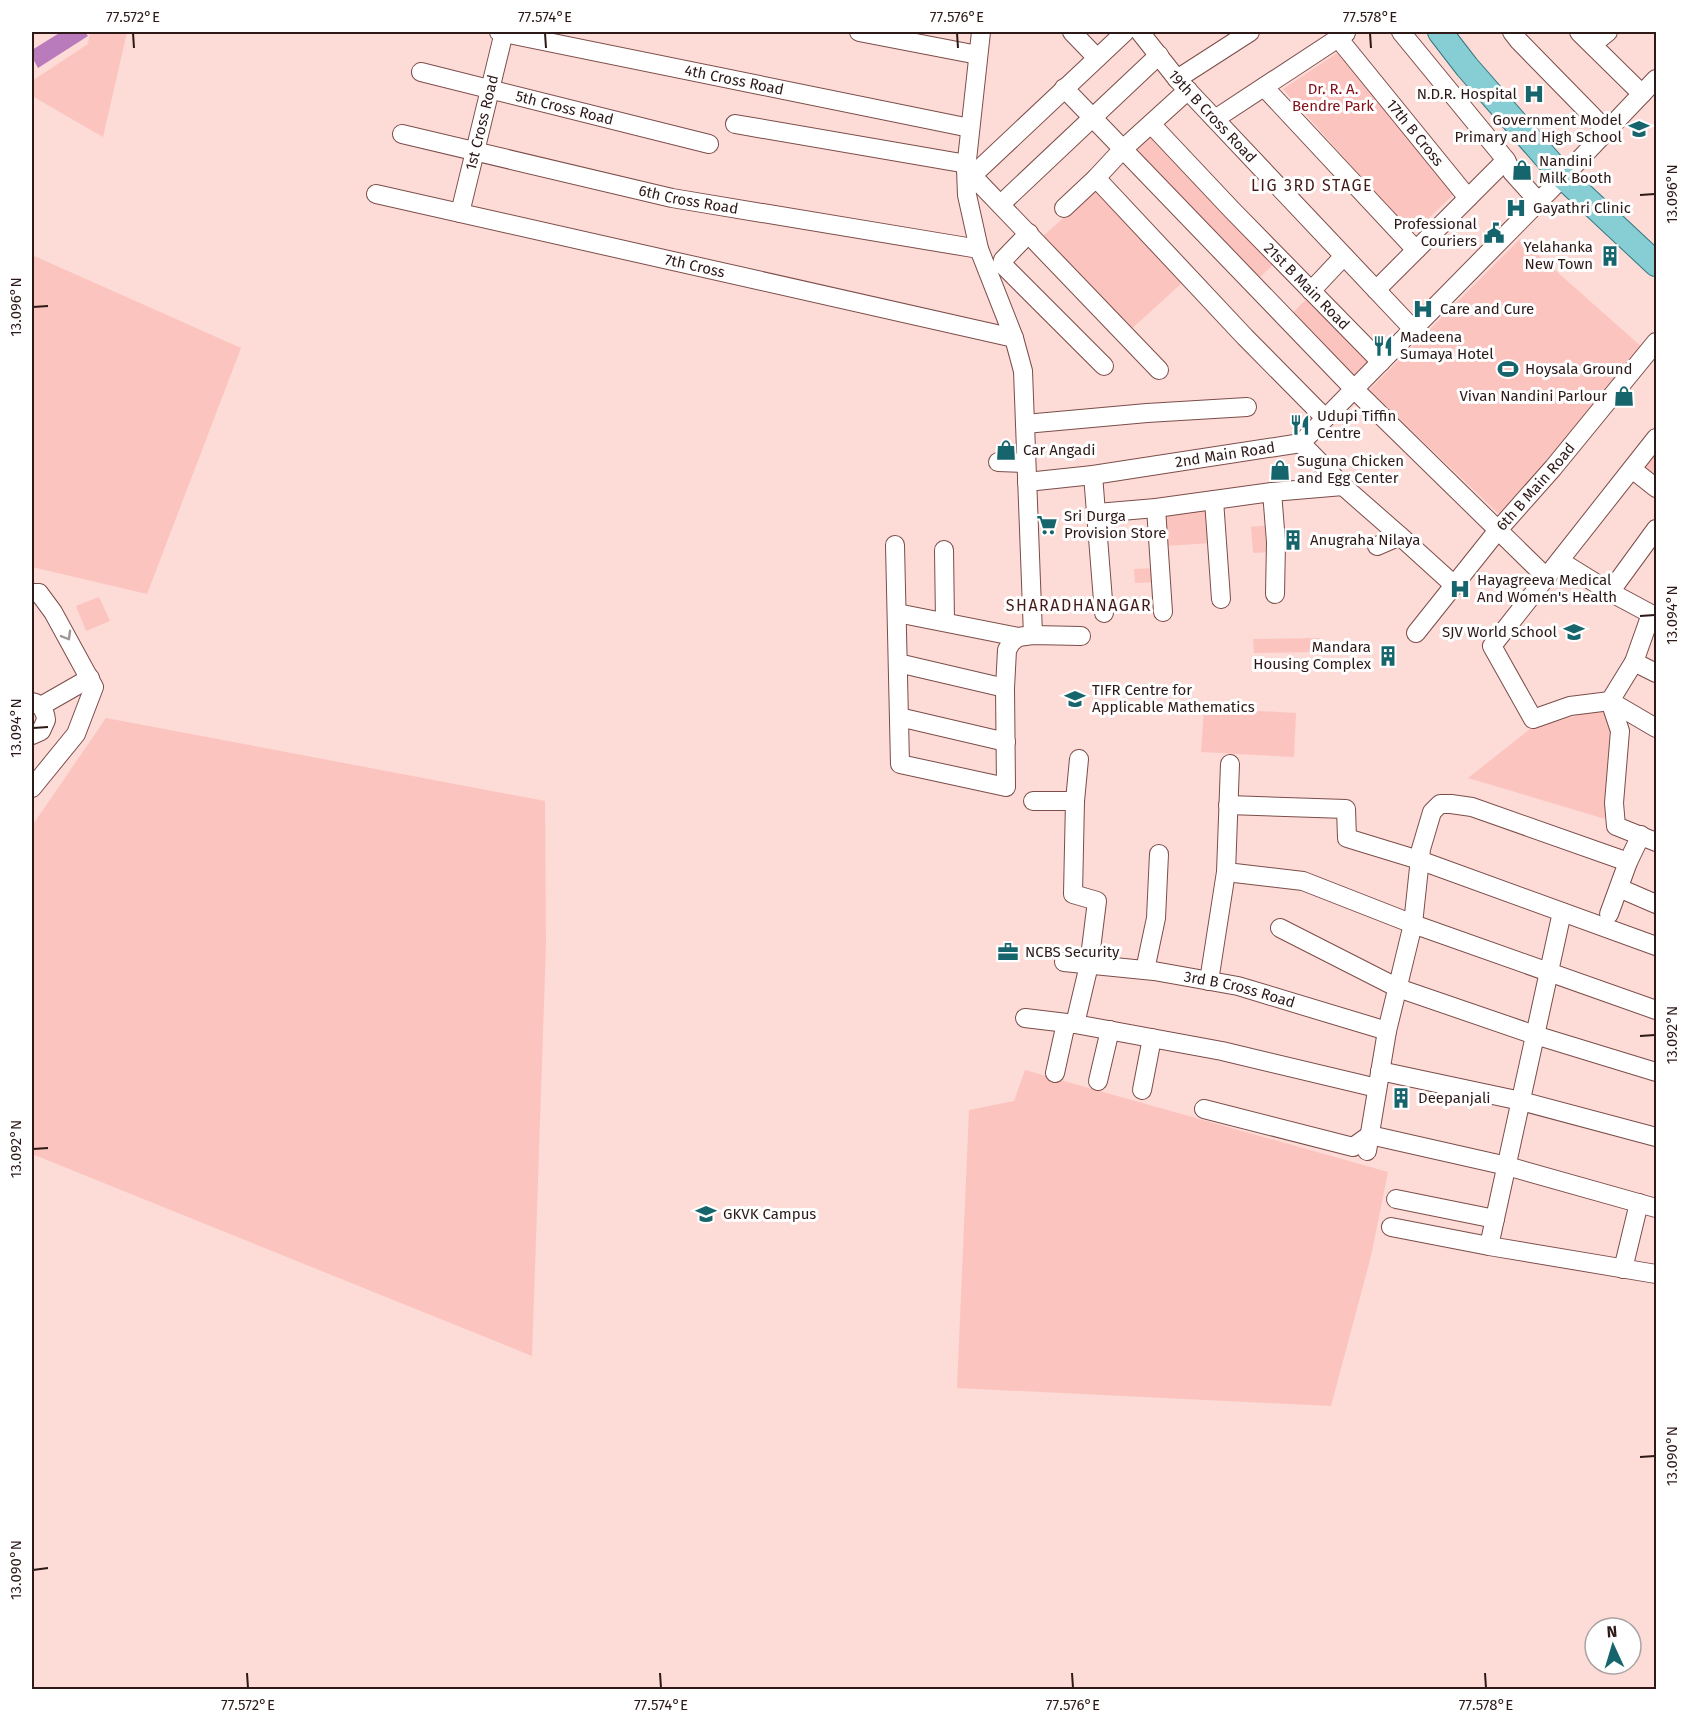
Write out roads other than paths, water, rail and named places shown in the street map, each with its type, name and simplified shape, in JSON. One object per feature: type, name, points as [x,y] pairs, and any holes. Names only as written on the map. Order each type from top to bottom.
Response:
[{"type":"main road","points":[[1440,32],[1467,67],[1563,177],[1656,264]]},
{"type":"street","name":"1st Cross Road","points":[[460,213],[502,32]]},
{"type":"street","name":"4th Cross Road","points":[[502,32],[970,128]]},
{"type":"street","points":[[859,32],[978,55]]},
{"type":"street","points":[[981,32],[970,128],[967,195],[979,249],[1014,338],[1023,371],[1027,482],[1026,636]]},
{"type":"street","points":[[1072,32],[1096,58]]},
{"type":"street","points":[[968,169],[1064,88],[1125,32]]},
{"type":"street","points":[[1064,208],[1151,124],[1182,85],[1250,32]]},
{"type":"street","points":[[1401,32],[1506,160],[1512,172],[1538,201]]},
{"type":"street","points":[[1512,32],[1607,131]]},
{"type":"street","points":[[1580,32],[1642,94]]},
{"type":"street","points":[[1593,45],[1608,32]]},
{"type":"street","name":"19th B Cross Road","points":[[1148,34],[1159,55],[1182,85],[1413,329]]},
{"type":"street","points":[[1215,119],[1343,35]]},
{"type":"street","name":"17th B Cross","points":[[1343,35],[1468,198]]},
{"type":"street","points":[[1001,204],[1159,55]]},
{"type":"street","name":"5th Cross Road","points":[[421,72],[709,144]]},
{"type":"street","points":[[1454,585],[1342,486],[1301,443],[1563,177],[1656,79]]},
{"type":"street","points":[[1264,87],[1416,250]]},
{"type":"street","points":[[1064,88],[1354,389],[1498,530],[1555,568],[1654,614],[1634,662],[1610,701]]},
{"type":"street","points":[[735,124],[968,169],[1159,370]]},
{"type":"street","name":"21st B Main Road","points":[[1151,124],[1380,362]]},
{"type":"street","name":"6th Cross Road","points":[[402,134],[691,202],[979,249]]},
{"type":"street","points":[[1376,290],[1506,160]]},
{"type":"street","points":[[1096,178],[1245,337],[1325,418]]},
{"type":"street","name":"7th Cross","points":[[376,194],[1014,338]]},
{"type":"street","points":[[1029,233],[1003,260],[1002,264],[1104,366]]},
{"type":"street","points":[[1311,291],[1344,256]]},
{"type":"street","name":"6th B Main Road","points":[[1416,633],[1498,530],[1553,468],[1656,342]]},
{"type":"street","points":[[1024,424],[1247,407]]},
{"type":"street","points":[[1656,438],[1492,646],[1533,719],[1570,706],[1610,701],[1656,728]]},
{"type":"street","name":"2nd Main Road","points":[[1027,482],[1093,475],[1301,443]]},
{"type":"street","points":[[998,462],[1026,463]]},
{"type":"street","points":[[1632,469],[1656,489]]},
{"type":"street","points":[[1093,475],[1104,613]]},
{"type":"street","points":[[1096,513],[1342,486]]},
{"type":"street","points":[[1272,492],[1276,543],[1275,594]]},
{"type":"street","points":[[1214,500],[1221,599]]},
{"type":"street","points":[[1156,508],[1163,612]]},
{"type":"street","points":[[1610,592],[1656,529]]},
{"type":"street","points":[[1377,546],[1400,536]]},
{"type":"street","points":[[895,545],[900,764],[1006,787],[1007,650],[1011,643],[1026,636]]},
{"type":"street","points":[[944,550],[945,622]]},
{"type":"street","points":[[32,593],[39,593],[53,612],[94,687],[76,734],[33,787]]},
{"type":"street","points":[[897,613],[1026,636],[1081,636]]},
{"type":"street","points":[[1634,662],[1656,673]]},
{"type":"street","points":[[898,663],[1005,688]]},
{"type":"street","points":[[32,735],[41,731],[46,720],[46,714],[36,704],[90,678]]},
{"type":"street","points":[[1609,915],[1628,862],[1649,838],[1616,826],[1614,803],[1620,731],[1610,701]]},
{"type":"street","points":[[899,717],[1006,742]]},
{"type":"street","points":[[1055,1073],[1089,965],[1097,901],[1072,894],[1075,801],[1079,759]]},
{"type":"street","points":[[1209,981],[1226,873],[1230,764]]},
{"type":"street","points":[[32,765],[33,787]]},
{"type":"street","points":[[1033,801],[1075,801]]},
{"type":"street","points":[[1368,1143],[1387,1030],[1413,924],[1419,860],[1432,812],[1440,804],[1472,807],[1628,862]]},
{"type":"street","points":[[1228,805],[1346,809],[1347,838],[1419,860],[1656,946]]},
{"type":"street","points":[[1145,970],[1156,918],[1159,854]]},
{"type":"street","points":[[1226,873],[1303,881],[1413,924],[1656,1010]]},
{"type":"street","points":[[1618,888],[1656,904]]},
{"type":"street","points":[[1489,1246],[1562,912]]},
{"type":"street","points":[[1280,928],[1398,988],[1535,1035],[1656,1072]]},
{"type":"street","name":"3rd B Cross Road","points":[[1064,962],[1145,970],[1238,986],[1387,1030]]},
{"type":"street","points":[[1025,1018],[1070,1023],[1379,1079],[1521,1101],[1656,1137]]},
{"type":"street","points":[[1098,1081],[1110,1030]]},
{"type":"street","points":[[1142,1090],[1152,1038]]},
{"type":"street","points":[[1204,1109],[1353,1147],[1368,1143],[1507,1166],[1648,1206],[1623,1269]]},
{"type":"street","points":[[1396,1199],[1495,1219]]},
{"type":"street","points":[[1391,1227],[1656,1274]]},
{"type":"place","name":"N.D.R. Hospital","points":[[1534,94]]},
{"type":"place","name":"Government Model Primary and High School","points":[[1639,129]]},
{"type":"place","name":"Nandini Milk Booth","points":[[1522,170]]},
{"type":"place","name":"Gayathri Clinic","points":[[1516,208]]},
{"type":"place","name":"Professional Couriers","points":[[1494,233]]},
{"type":"place","name":"Yelahanka New Town","points":[[1610,256]]},
{"type":"place","name":"Care and Cure","points":[[1423,309]]},
{"type":"place","name":"Madeena Sumaya Hotel","points":[[1383,346]]},
{"type":"place","name":"Hoysala Ground","points":[[1508,369]]},
{"type":"place","name":"Vivan Nandini Parlour","points":[[1624,396]]},
{"type":"place","name":"Udupi Tiffin Centre","points":[[1300,425]]},
{"type":"place","name":"Car Angadi","points":[[1006,450]]},
{"type":"place","name":"Suguna Chicken and Egg Center","points":[[1280,470]]},
{"type":"place","name":"Sri Durga Provision Store","points":[[1047,525]]},
{"type":"place","name":"Anugraha Nilaya","points":[[1293,540]]},
{"type":"place","name":"Hayagreeva Medical And Women's Health","points":[[1460,589]]},
{"type":"place","name":"SJV World School","points":[[1574,632]]},
{"type":"place","name":"Mandara Housing Complex","points":[[1388,656]]},
{"type":"place","name":"TIFR Centre for Applicable Mathematics","points":[[1075,699]]},
{"type":"place","name":"NCBS Security","points":[[1008,952]]},
{"type":"place","name":"Deepanjali","points":[[1401,1098]]},
{"type":"place","name":"GKVK Campus","points":[[706,1214]]},
{"type":"district","name":"LIG 3RD STAGE","points":[[1312,185]]},
{"type":"district","name":"SHARADHANAGAR","points":[[1079,605]]},
{"type":"park label","name":"Dr. R. A. Bendre Park","points":[[1333,98]]}]
